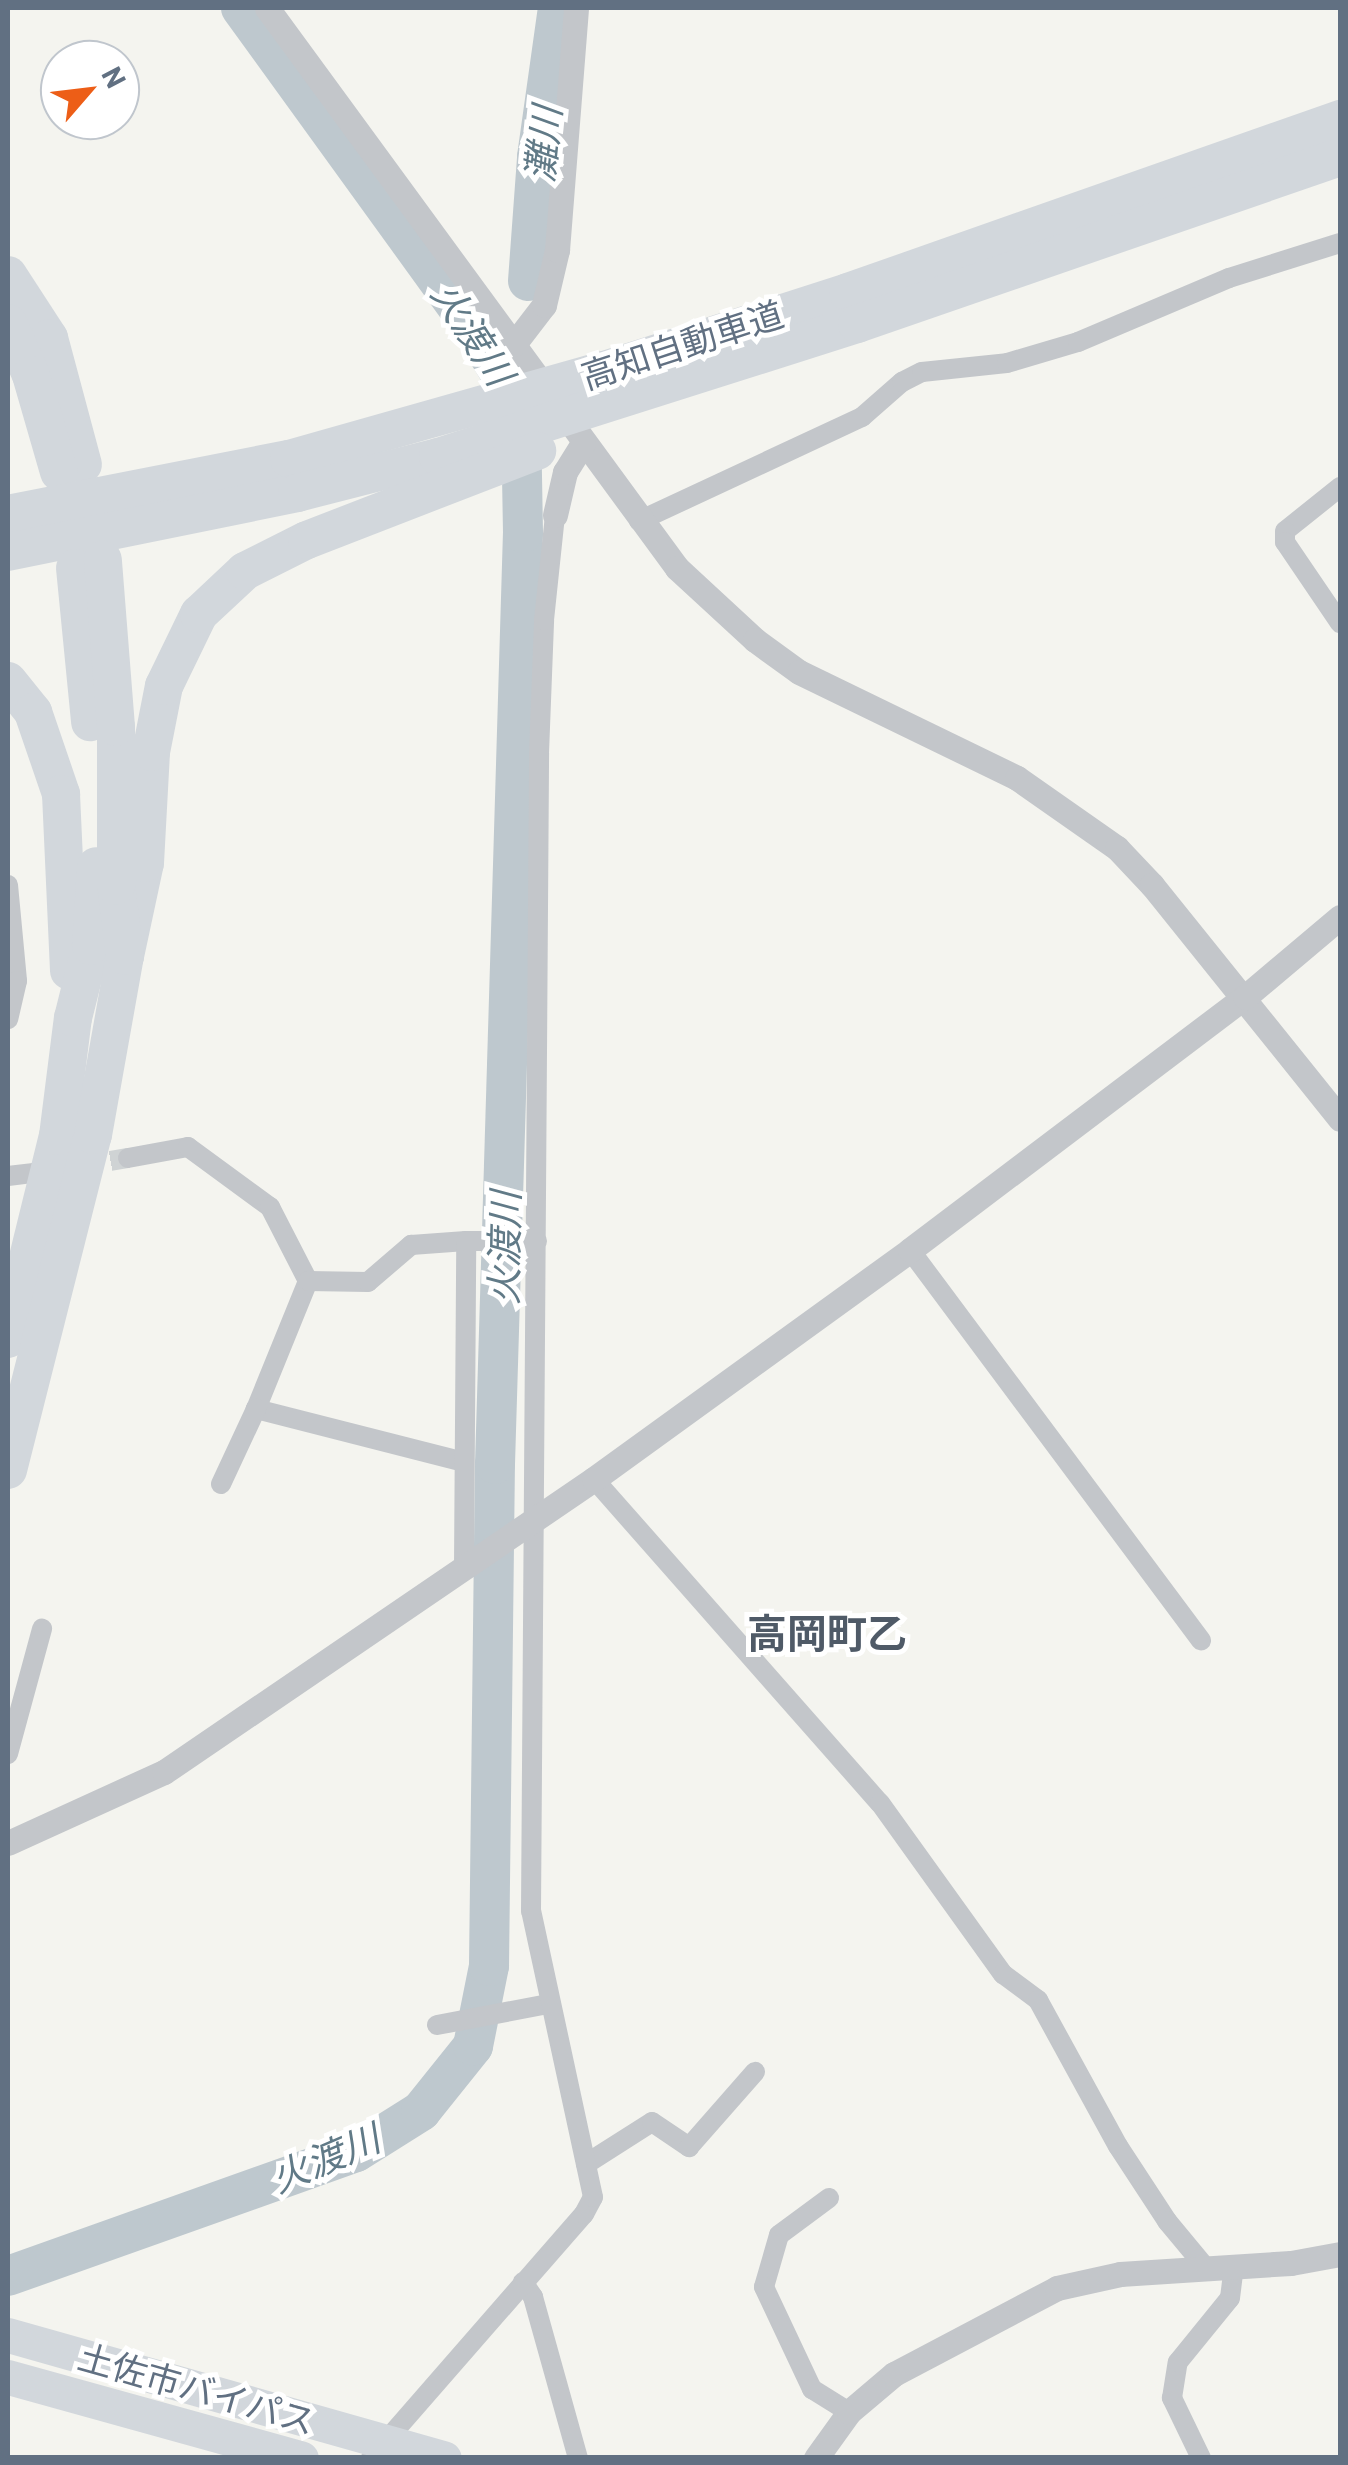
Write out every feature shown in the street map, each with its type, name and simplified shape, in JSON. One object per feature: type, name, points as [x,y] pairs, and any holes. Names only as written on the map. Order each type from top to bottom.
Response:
[{"type":"highway","name":"高知自動車道","points":[[8,552],[297,493],[435,455],[614,397],[848,292],[1340,119]]},
{"type":"highway","points":[[8,1470],[93,1136],[145,863],[151,752],[164,686],[200,614],[246,571],[307,540],[435,455],[857,324],[1340,158]]},
{"type":"highway","points":[[8,275],[49,338],[71,468],[8,323]]},
{"type":"highway","name":"高知自動車道","points":[[8,514],[289,459],[435,455]]},
{"type":"highway","points":[[8,499],[119,493]]},
{"type":"highway","points":[[8,1339],[58,1136],[73,1018],[91,946],[100,813],[89,564],[116,727],[116,886],[125,956]]},
{"type":"highway","points":[[8,681],[32,712],[61,794],[73,1018]]},
{"type":"highway","name":"土佐市バイパス","points":[[8,2335],[378,2448],[444,2458]]},
{"type":"highway","name":"土佐市バイパス","points":[[8,2377],[301,2458]]},
{"type":"street","points":[[267,8],[639,521],[716,607],[798,672],[1017,778],[1117,848],[1244,997],[1340,1119]]},
{"type":"street","points":[[514,344],[544,304],[557,250],[576,8]]},
{"type":"street","points":[[639,521],[862,417],[902,382],[922,372],[1007,364],[1078,342],[1229,278],[1340,243]]},
{"type":"street","points":[[378,2448],[584,2214],[593,2197],[548,2004],[531,1911],[530,1241],[539,754],[544,620],[554,516],[564,472],[583,443]]},
{"type":"street","points":[[1340,488],[1286,532],[1284,542],[1340,624]]},
{"type":"street","points":[[8,885],[17,980],[8,1018]]},
{"type":"street","points":[[8,1842],[164,1772],[594,1479],[910,1250],[1244,997],[1340,917]]},
{"type":"street","points":[[128,1158],[188,1147],[270,1206],[308,1280],[222,1484]]},
{"type":"street","points":[[8,1176],[32,1173]]},
{"type":"street","points":[[471,1561],[464,1462],[473,1241]]},
{"type":"street","points":[[308,1280],[368,1282],[411,1245],[530,1241]]},
{"type":"street","points":[[910,1250],[1201,1641]]},
{"type":"street","points":[[256,1409],[464,1462]]},
{"type":"street","points":[[594,1479],[880,1803],[1003,1974],[1038,2000],[1118,2146],[1167,2221],[1206,2268]]},
{"type":"street","points":[[8,1754],[42,1629]]},
{"type":"street","points":[[437,2025],[548,2004]]},
{"type":"street","points":[[586,2164],[652,2122],[689,2147],[755,2072]]},
{"type":"street","points":[[829,2198],[779,2235],[764,2287],[812,2388],[849,2412]]},
{"type":"street","points":[[816,2458],[849,2412],[894,2374],[1056,2288],[1120,2274],[1340,2254]]},
{"type":"street","points":[[1201,2458],[1172,2398],[1178,2362],[1230,2298],[1234,2266]]},
{"type":"street","points":[[523,2282],[533,2297],[578,2458]]},
{"type":"waterway","name":"火渡川","points":[[241,8],[470,324],[520,406]]},
{"type":"waterway","name":"灘川","points":[[528,281],[537,157],[558,8]]},
{"type":"waterway","name":"火渡川","points":[[8,2276],[356,2152],[421,2111],[473,2046],[489,1966],[495,1464],[523,533],[521,422]]},
{"type":"tunnel","points":[[81,1166],[128,1158]]},
{"type":"district","name":"高岡町乙","points":[[827,1632]]}]
